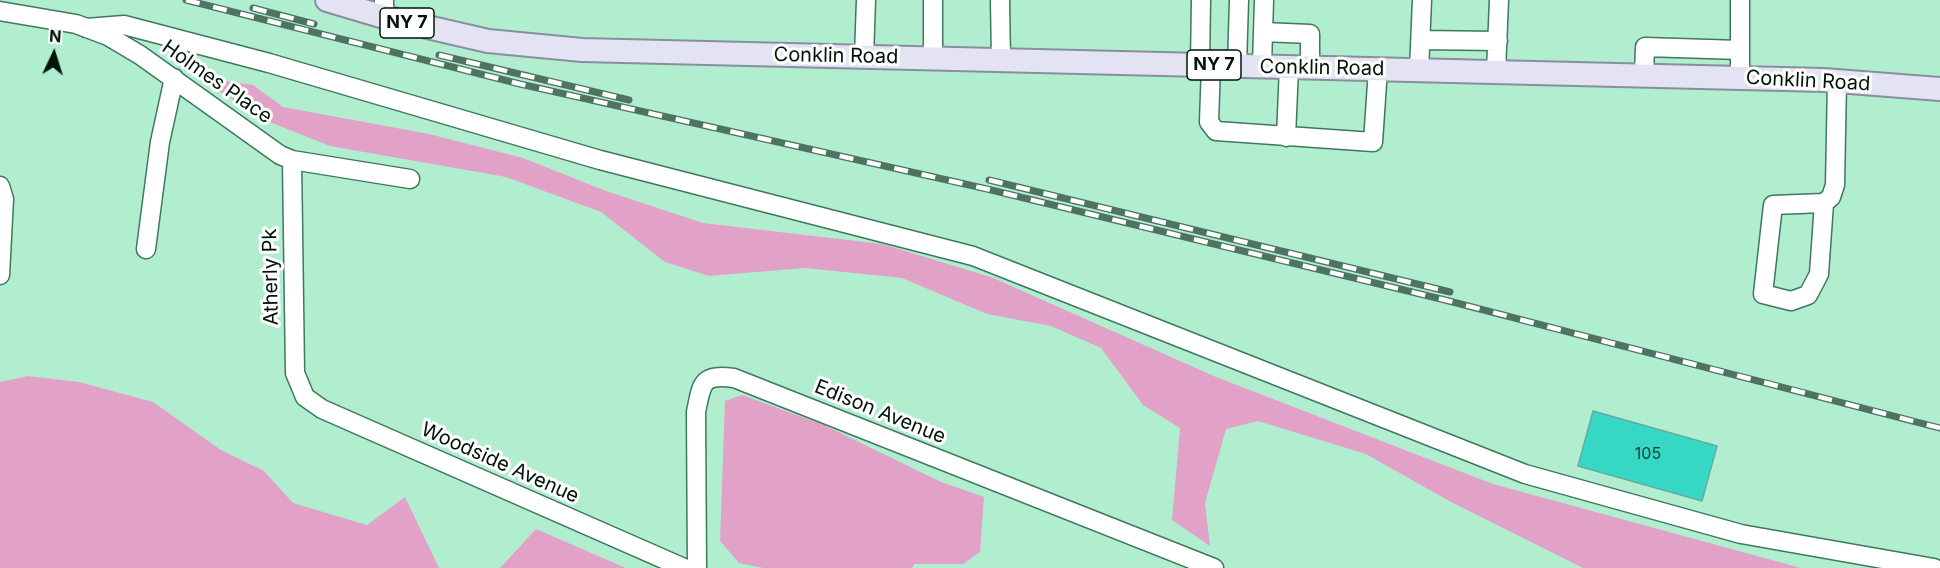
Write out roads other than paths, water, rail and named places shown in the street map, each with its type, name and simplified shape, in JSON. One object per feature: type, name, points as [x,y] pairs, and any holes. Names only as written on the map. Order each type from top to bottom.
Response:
[{"type":"main road","name":"NY 7","points":[[327,0],[384,8]]},
{"type":"main road","name":"Conklin Road","points":[[384,8],[488,41],[582,50],[1644,75],[1837,81],[1940,89]]},
{"type":"street","points":[[864,57],[866,0]]},
{"type":"street","points":[[933,0],[933,58]]},
{"type":"street","points":[[1000,0],[1001,60]]},
{"type":"street","points":[[1201,0],[1209,122],[1216,131],[1373,142],[1378,69]]},
{"type":"street","points":[[1237,66],[1239,0]]},
{"type":"street","points":[[1262,66],[1264,0]]},
{"type":"street","points":[[1419,70],[1422,0]]},
{"type":"street","points":[[1496,72],[1499,0]]},
{"type":"street","points":[[1740,0],[1740,78]]},
{"type":"street","name":"Holmes Place","points":[[0,11],[86,28],[127,47],[280,155],[292,160],[410,179]]},
{"type":"street","points":[[86,28],[124,25],[269,63],[600,160],[973,256],[1525,474],[1742,534],[1934,568]]},
{"type":"street","points":[[1263,32],[1310,34],[1299,67],[1286,137]]},
{"type":"street","points":[[1421,40],[1498,41]]},
{"type":"street","points":[[1644,75],[1645,47],[1740,50]]},
{"type":"street","points":[[146,249],[160,142],[174,78]]},
{"type":"street","points":[[1824,203],[1773,205],[1763,294],[1791,301],[1808,295],[1819,274],[1824,203],[1831,196],[1835,185],[1837,81]]},
{"type":"street","name":"Atherly Pk","points":[[292,160],[295,373],[302,392]]},
{"type":"street","points":[[0,186],[4,199],[0,275]]},
{"type":"street","name":"Edison Avenue","points":[[698,568],[696,412],[700,390],[707,379],[714,375],[734,378],[1214,568]]},
{"type":"street","name":"Woodside Avenue","points":[[302,392],[322,409],[684,568]]},
{"type":"railway","points":[[186,0],[520,84],[987,189],[1445,300],[1940,428]]},
{"type":"railway","points":[[253,8],[314,24]]},
{"type":"railway","points":[[439,55],[629,100]]},
{"type":"railway","points":[[989,180],[1450,292]]}]
